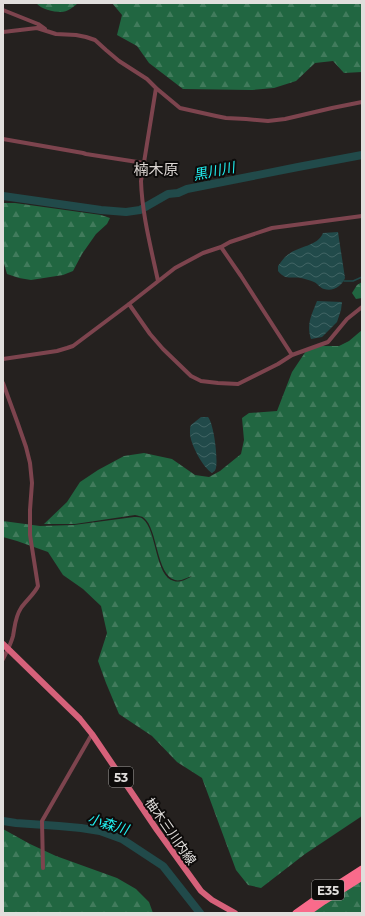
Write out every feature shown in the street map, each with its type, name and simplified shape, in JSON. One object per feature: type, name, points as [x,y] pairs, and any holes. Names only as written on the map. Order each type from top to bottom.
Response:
[{"type":"highway","name":"E35","points":[[296,913],[362,869]]},
{"type":"highway","name":"E35","points":[[307,913],[362,877]]},
{"type":"main road","name":"柚木三川内線","points":[[3,644],[80,719],[201,891],[212,900],[235,913]]},
{"type":"street","points":[[3,10],[38,24],[48,32]]},
{"type":"street","points":[[3,32],[37,28],[56,34],[76,35],[95,40],[119,61],[147,79],[180,108],[226,118],[268,121],[285,119],[362,102]]},
{"type":"street","points":[[156,88],[141,180],[141,195],[158,280]]},
{"type":"street","points":[[3,139],[144,163]]},
{"type":"street","points":[[3,359],[41,354],[73,346],[175,268],[203,253],[230,242],[272,228],[362,216]]},
{"type":"street","points":[[220,247],[241,276],[292,355]]},
{"type":"street","points":[[129,304],[150,334],[191,376],[201,381],[238,384],[278,364],[292,355],[328,342],[347,319],[362,307]]},
{"type":"street","points":[[3,383],[30,463],[32,483],[30,535],[38,586],[16,617],[9,649],[3,659]]},
{"type":"street","points":[[43,868],[42,821],[92,734]]},
{"type":"green space","points":[[36,3],[78,3],[70,9],[61,12],[47,10]]},
{"type":"green space","points":[[112,3],[362,3],[362,72],[344,73],[333,61],[315,63],[296,81],[274,88],[252,90],[183,89],[149,63],[137,46],[117,35],[122,15]]},
{"type":"green space","points":[[3,203],[15,203],[101,215],[110,218],[107,224],[96,234],[82,254],[73,271],[63,275],[31,280],[7,274],[3,260]]},
{"type":"green space","points":[[362,282],[362,298],[356,299],[352,293],[357,285]]},
{"type":"green space","points":[[362,330],[362,816],[305,854],[261,888],[248,885],[236,870],[202,778],[177,762],[152,736],[119,714],[98,661],[107,633],[101,606],[83,589],[63,575],[48,552],[3,537],[3,521],[40,526],[74,525],[140,517],[148,525],[163,571],[168,578],[174,581],[181,581],[192,576],[182,580],[175,580],[169,576],[164,570],[149,524],[142,517],[135,515],[75,524],[44,524],[67,502],[80,482],[124,456],[144,453],[172,459],[195,475],[209,477],[220,471],[241,454],[244,440],[242,418],[249,413],[277,411],[292,372],[306,351],[320,346],[339,346],[349,341]]},
{"type":"green space","points":[[3,829],[56,856],[117,878],[136,889],[149,902],[153,913],[3,913]]},
{"type":"green space","points":[[362,872],[362,913],[312,913]]},
{"type":"water","points":[[338,232],[345,278],[342,284],[337,288],[327,290],[321,288],[312,281],[301,278],[286,277],[278,271],[278,266],[283,259],[293,251],[317,241],[323,233]]},
{"type":"water","points":[[317,301],[342,302],[341,310],[337,322],[322,337],[311,339],[309,324]]},
{"type":"water","points":[[201,417],[208,417],[214,434],[216,468],[212,473],[201,460],[194,448],[190,436],[191,425]]},
{"type":"waterway","name":"黒川川","points":[[3,196],[101,210],[126,212],[140,210],[168,194],[178,193],[187,189],[362,155]]},
{"type":"waterway","points":[[344,281],[353,281],[362,277]]},
{"type":"waterway","name":"小森川","points":[[3,821],[81,828],[100,831],[122,839],[163,866],[200,913]]},
{"type":"district","name":"楠木原","points":[[156,169]]}]
